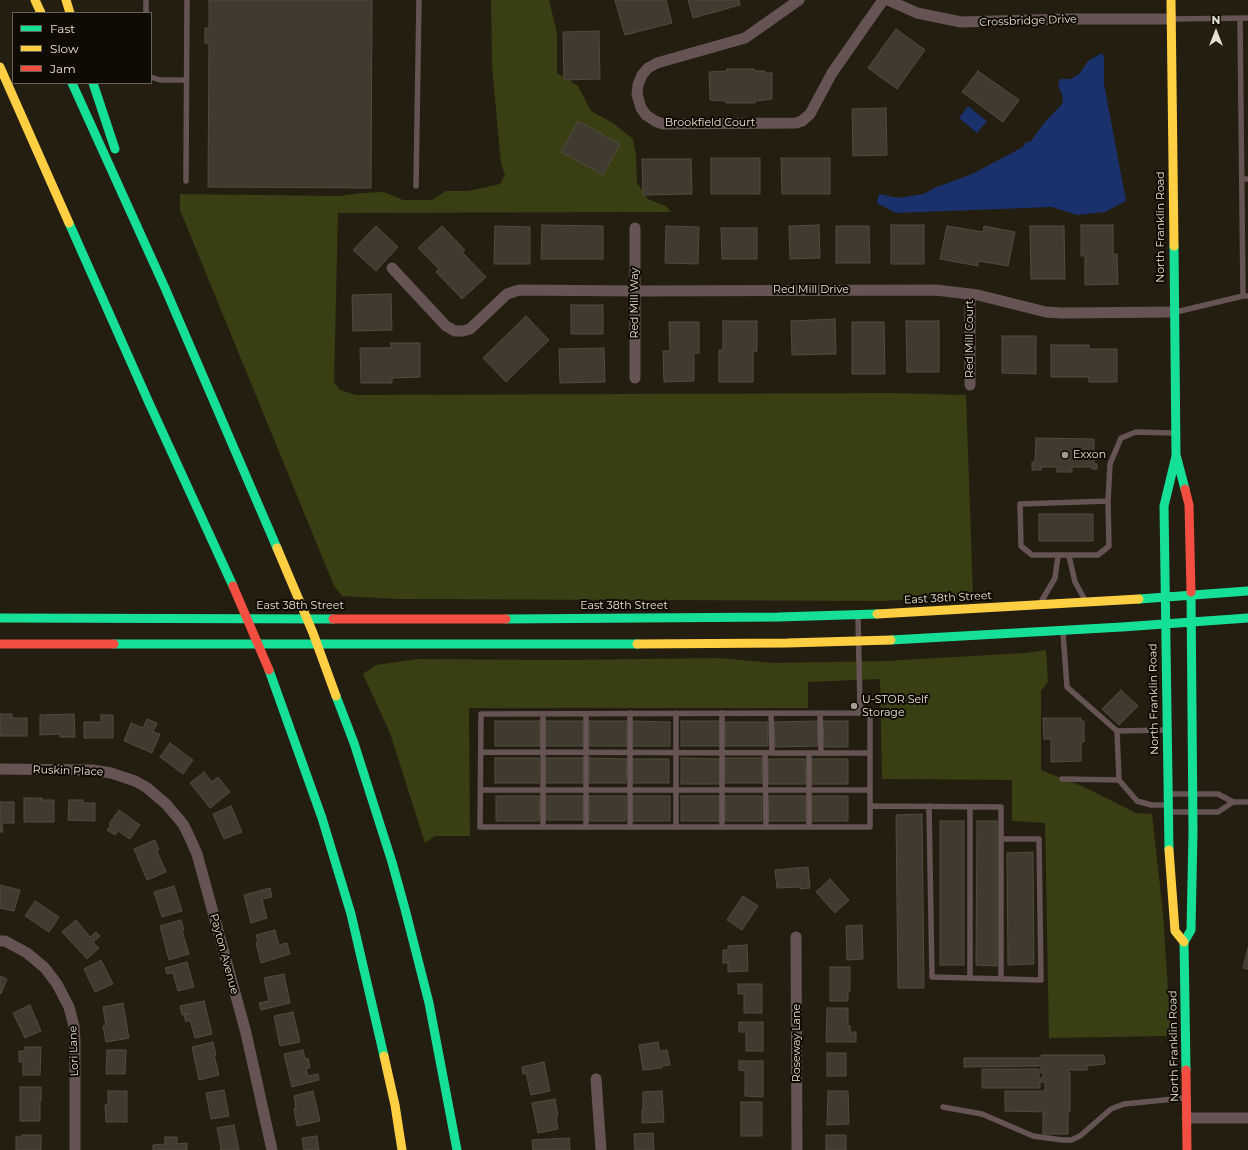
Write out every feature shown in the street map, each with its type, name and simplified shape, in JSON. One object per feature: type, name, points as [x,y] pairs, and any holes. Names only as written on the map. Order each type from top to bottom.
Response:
[{"type":"main road","points":[[35,0],[41,12]]},
{"type":"main road","points":[[66,0],[70,12]]},
{"type":"main road","name":"North Franklin Road","points":[[1171,0],[1175,433],[1176,455],[1189,505],[1191,596],[1193,812],[1191,930],[1184,942],[1187,1150]]},
{"type":"main road","points":[[0,67],[150,405],[215,544],[273,680],[322,818],[351,914],[374,1008],[402,1150]]},
{"type":"main road","points":[[72,84],[150,258],[165,288],[310,626],[354,743],[392,862],[405,909],[429,1003],[458,1150]]},
{"type":"main road","points":[[93,84],[150,258]]},
{"type":"main road","name":"North Franklin Road","points":[[1176,455],[1164,506],[1168,833],[1175,931],[1184,942]]},
{"type":"main road","name":"East 38th Street","points":[[0,618],[637,618],[858,615],[1165,598],[1248,591]]},
{"type":"main road","points":[[0,644],[659,644],[859,641],[1248,618]]},
{"type":"street","name":"Brookfield Court","points":[[799,0],[745,38],[657,63],[648,68],[642,75],[636,94],[640,108],[646,115],[656,122],[663,124],[796,123],[802,121],[810,114],[832,72],[883,0]]},
{"type":"street","name":"Crossbridge Drive","points":[[888,0],[905,4],[917,12],[942,19],[966,22],[1065,19],[1172,19]]},
{"type":"street","name":"Red Mill Way","points":[[635,228],[635,378]]},
{"type":"street","name":"Red Mill Drive","points":[[392,268],[446,326],[452,330],[460,331],[470,329],[507,294],[514,291],[936,290],[970,294],[1046,312],[1174,312]]},
{"type":"street","name":"Red Mill Court","points":[[970,294],[970,385]]},
{"type":"street","name":"Ruskin Place","points":[[0,769],[93,770],[111,773],[134,781]]},
{"type":"street","name":"Payton Avenue","points":[[134,781],[146,787],[166,804],[186,830],[195,848],[246,1034],[272,1150]]},
{"type":"street","name":"Roseway Lane","points":[[796,937],[797,1150]]},
{"type":"street","name":"Lori Lane","points":[[0,941],[18,948],[38,962],[54,978],[64,995],[71,1013],[75,1040],[76,1150]]},
{"type":"street","points":[[596,1079],[601,1150]]},
{"type":"street","points":[[1186,1118],[1248,1118]]},
{"type":"lane","points":[[146,0],[146,12]]},
{"type":"lane","points":[[186,181],[187,0]]},
{"type":"lane","points":[[416,186],[419,0]]},
{"type":"lane","points":[[1174,312],[1245,296],[1245,179],[1240,18]]},
{"type":"lane","points":[[1172,19],[1248,18]]},
{"type":"lane","points":[[152,77],[160,80],[186,80]]},
{"type":"lane","points":[[1108,502],[1020,504],[1021,546],[1032,555],[1098,555],[1109,546],[1108,502],[1110,464],[1121,438],[1136,432],[1175,433]]},
{"type":"lane","points":[[1040,604],[1055,578],[1058,556]]},
{"type":"lane","points":[[1069,556],[1075,582],[1086,602]]},
{"type":"lane","points":[[858,615],[860,707]]},
{"type":"lane","points":[[1063,630],[1067,687],[1117,731],[1167,730]]},
{"type":"lane","points":[[853,713],[860,707]]},
{"type":"lane","points":[[860,707],[870,713]]},
{"type":"lane","points":[[676,713],[676,827]]},
{"type":"lane","points":[[722,713],[722,827]]},
{"type":"lane","points":[[766,827],[766,790],[771,713]]},
{"type":"lane","points":[[820,713],[821,753]]},
{"type":"lane","points":[[870,713],[870,827],[480,827],[481,714],[870,713]]},
{"type":"lane","points":[[543,714],[543,827]]},
{"type":"lane","points":[[586,714],[586,827]]},
{"type":"lane","points":[[630,714],[630,827]]},
{"type":"lane","points":[[1117,731],[1119,780],[1138,801],[1168,809],[1193,812],[1218,812],[1233,802]]},
{"type":"lane","points":[[481,752],[870,753]]},
{"type":"lane","points":[[809,753],[809,827]]},
{"type":"lane","points":[[1062,779],[1119,780]]},
{"type":"lane","points":[[480,790],[870,790]]},
{"type":"lane","points":[[1168,794],[1218,794],[1233,802],[1248,802]]},
{"type":"lane","points":[[870,806],[1001,807],[1001,979]]},
{"type":"lane","points":[[929,806],[932,977],[1041,980],[1039,839],[1001,839]]},
{"type":"lane","points":[[970,807],[970,978]]},
{"type":"lane","points":[[943,1107],[982,1114],[1033,1136],[1071,1140],[1080,1136],[1111,1110],[1124,1104],[1186,1097]]},
{"type":"green space","points":[[491,0],[549,0],[557,33],[557,73],[578,86],[591,111],[613,123],[633,139],[636,155],[637,183],[648,199],[666,206],[671,212],[338,213],[334,382],[340,390],[356,395],[892,393],[966,395],[973,595],[883,601],[398,599],[342,596],[334,586],[180,210],[180,194],[339,196],[384,192],[403,200],[432,200],[446,191],[468,191],[500,184],[505,175],[501,164],[492,65]]},
{"type":"green space","points":[[1046,650],[1048,682],[1041,691],[1041,770],[1084,787],[1136,813],[1152,814],[1163,913],[1171,1036],[1049,1038],[1045,823],[1012,821],[1012,780],[882,779],[880,679],[808,682],[808,708],[469,708],[470,836],[435,836],[425,843],[390,733],[363,674],[376,665],[417,659],[565,660],[719,658],[774,663],[885,661],[1025,653]]},
{"type":"water","points":[[1102,53],[1104,58],[1104,84],[1126,201],[1105,212],[1077,215],[1052,207],[896,213],[877,203],[879,194],[898,198],[924,194],[934,188],[972,174],[1023,147],[1025,143],[1031,141],[1044,123],[1063,103],[1062,94],[1058,86],[1060,79],[1071,79],[1080,73],[1088,61]]},
{"type":"water","points":[[968,106],[987,121],[977,133],[959,118]]},
{"type":"building","points":[[209,0],[372,0],[371,188],[208,187],[209,43],[205,43],[205,28],[209,28]]},
{"type":"building","points":[[615,0],[666,0],[672,23],[625,35]]},
{"type":"building","points":[[688,0],[739,0],[740,5],[693,18]]},
{"type":"building","points":[[896,29],[925,50],[897,89],[868,68]]},
{"type":"building","points":[[599,31],[600,79],[564,80],[563,32]]},
{"type":"building","points":[[727,69],[754,69],[755,71],[772,73],[772,99],[755,101],[755,103],[726,103],[726,101],[710,100],[709,72],[727,71]]},
{"type":"building","points":[[978,71],[1019,100],[1003,122],[962,92]]},
{"type":"building","points":[[886,108],[887,155],[853,156],[852,109]]},
{"type":"building","points":[[578,121],[620,144],[603,175],[561,152]]},
{"type":"building","points":[[711,158],[760,158],[760,194],[711,194]]},
{"type":"building","points":[[781,158],[830,158],[830,194],[782,194]]},
{"type":"building","points":[[642,159],[691,159],[692,194],[643,195]]},
{"type":"building","points":[[542,225],[603,226],[603,259],[541,259]]},
{"type":"building","points":[[819,225],[820,258],[790,259],[789,226]]},
{"type":"building","points":[[891,225],[924,225],[924,264],[891,264]]},
{"type":"building","points":[[1081,225],[1113,225],[1113,254],[1117,254],[1118,284],[1085,285],[1085,256],[1081,256]]},
{"type":"building","points":[[376,226],[398,247],[376,271],[353,250]]},
{"type":"building","points":[[442,226],[465,250],[462,252],[486,277],[462,299],[436,272],[439,269],[418,248]]},
{"type":"building","points":[[495,226],[530,227],[530,264],[494,264]]},
{"type":"building","points":[[666,226],[699,227],[698,264],[665,263]]},
{"type":"building","points":[[836,226],[869,226],[870,263],[836,263]]},
{"type":"building","points":[[947,226],[983,232],[984,226],[1015,232],[1008,266],[978,261],[978,266],[940,259]]},
{"type":"building","points":[[1030,226],[1064,226],[1065,279],[1031,279]]},
{"type":"building","points":[[721,228],[757,228],[757,259],[722,259]]},
{"type":"building","points":[[391,294],[392,330],[353,331],[352,295]]},
{"type":"building","points":[[571,305],[603,305],[603,334],[571,334]]},
{"type":"building","points":[[526,316],[549,340],[506,382],[483,358]]},
{"type":"building","points":[[835,319],[836,354],[792,355],[791,321]]},
{"type":"building","points":[[723,321],[757,321],[757,351],[753,351],[753,382],[719,382],[719,350],[723,350]]},
{"type":"building","points":[[906,321],[939,321],[939,372],[907,372]]},
{"type":"building","points":[[669,322],[699,322],[699,353],[694,353],[694,381],[664,382],[663,351],[670,351]]},
{"type":"building","points":[[852,322],[884,322],[885,374],[852,374]]},
{"type":"building","points":[[1002,336],[1036,336],[1036,374],[1002,373]]},
{"type":"building","points":[[391,343],[420,343],[420,377],[392,378],[392,383],[361,383],[360,348],[391,348]]},
{"type":"building","points":[[1051,345],[1089,345],[1089,349],[1117,349],[1117,382],[1089,382],[1089,377],[1051,377]]},
{"type":"building","points":[[604,348],[605,382],[560,383],[559,349]]},
{"type":"building","points":[[1036,438],[1094,439],[1094,464],[1097,464],[1097,469],[1092,469],[1092,467],[1072,467],[1072,472],[1057,472],[1057,467],[1041,467],[1041,470],[1032,470],[1032,462],[1035,462]]},
{"type":"building","points":[[1039,514],[1093,514],[1093,541],[1039,541]]},
{"type":"building","points":[[1121,690],[1138,706],[1119,725],[1102,709]]},
{"type":"building","points":[[0,714],[12,714],[12,718],[27,718],[27,736],[0,736]]},
{"type":"building","points":[[74,714],[75,737],[60,737],[60,734],[40,735],[40,715]]},
{"type":"building","points":[[101,715],[113,715],[113,738],[84,738],[84,722],[101,722]]},
{"type":"building","points":[[1043,718],[1081,718],[1081,721],[1084,721],[1084,742],[1081,742],[1081,761],[1051,762],[1051,739],[1044,739]]},
{"type":"building","points":[[147,719],[157,723],[153,732],[160,734],[152,753],[124,741],[131,723],[143,728]]},
{"type":"building","points":[[495,721],[540,721],[540,746],[495,746]]},
{"type":"building","points":[[545,721],[583,721],[583,746],[545,746]]},
{"type":"building","points":[[589,721],[627,721],[627,746],[589,746]]},
{"type":"building","points":[[632,721],[670,722],[670,746],[632,746]]},
{"type":"building","points":[[681,721],[720,721],[720,746],[681,746]]},
{"type":"building","points":[[818,721],[818,746],[775,747],[774,722]]},
{"type":"building","points":[[823,721],[848,721],[848,747],[824,747]]},
{"type":"building","points":[[725,722],[768,722],[768,746],[725,746]]},
{"type":"building","points":[[170,743],[193,760],[183,774],[160,757]]},
{"type":"building","points":[[495,758],[539,758],[539,783],[495,783]]},
{"type":"building","points":[[545,758],[583,758],[583,783],[545,783]]},
{"type":"building","points":[[589,758],[627,759],[626,783],[589,783]]},
{"type":"building","points":[[681,758],[720,759],[720,784],[681,784]]},
{"type":"building","points":[[724,758],[762,758],[762,783],[724,783]]},
{"type":"building","points":[[632,759],[669,759],[669,783],[632,783]]},
{"type":"building","points":[[768,759],[805,759],[806,784],[768,784]]},
{"type":"building","points":[[811,759],[848,759],[848,784],[811,784]]},
{"type":"building","points":[[204,772],[212,782],[218,777],[230,792],[210,808],[190,783]]},
{"type":"building","points":[[496,796],[540,796],[539,821],[496,821]]},
{"type":"building","points":[[545,796],[583,796],[583,820],[545,820]]},
{"type":"building","points":[[589,796],[626,796],[626,821],[589,821]]},
{"type":"building","points":[[632,796],[670,796],[670,821],[632,821]]},
{"type":"building","points":[[681,796],[720,796],[720,821],[681,821]]},
{"type":"building","points":[[725,796],[762,796],[762,821],[725,821]]},
{"type":"building","points":[[769,796],[806,796],[806,821],[768,821]]},
{"type":"building","points":[[811,796],[848,796],[848,821],[811,821]]},
{"type":"building","points":[[24,798],[54,800],[54,822],[24,822]]},
{"type":"building","points":[[69,800],[83,800],[83,803],[95,803],[95,821],[68,820]]},
{"type":"building","points":[[0,802],[14,802],[14,823],[2,823],[3,832],[0,832]]},
{"type":"building","points":[[231,806],[242,832],[224,839],[213,814]]},
{"type":"building","points":[[119,810],[140,825],[130,839],[118,831],[115,835],[107,830],[111,825],[109,824]]},
{"type":"building","points":[[922,814],[924,988],[898,988],[896,815]]},
{"type":"building","points":[[940,821],[964,821],[964,965],[940,965]]},
{"type":"building","points":[[977,821],[997,821],[997,966],[976,965]]},
{"type":"building","points":[[155,840],[159,850],[157,851],[166,872],[147,880],[134,849]]},
{"type":"building","points":[[1033,852],[1034,964],[1008,965],[1007,853]]},
{"type":"building","points":[[808,867],[810,888],[777,888],[775,870]]},
{"type":"building","points":[[830,879],[849,900],[835,913],[816,892]]},
{"type":"building","points":[[0,885],[20,890],[14,911],[0,908]]},
{"type":"building","points":[[174,886],[182,911],[162,917],[154,892]]},
{"type":"building","points":[[270,888],[272,897],[262,899],[267,918],[251,923],[244,895]]},
{"type":"building","points":[[743,896],[758,906],[742,930],[727,920]]},
{"type":"building","points":[[35,901],[59,917],[49,932],[25,916]]},
{"type":"building","points":[[76,920],[90,937],[96,932],[100,936],[93,942],[99,948],[87,959],[62,932]]},
{"type":"building","points":[[181,920],[184,930],[182,931],[189,954],[169,960],[160,926]]},
{"type":"building","points":[[862,925],[863,959],[847,960],[846,926]]},
{"type":"building","points":[[275,930],[279,945],[287,943],[290,954],[261,963],[256,943],[258,942],[256,935]]},
{"type":"building","points":[[747,945],[748,971],[728,972],[728,963],[723,963],[723,950],[728,950],[728,946]]},
{"type":"building","points":[[1248,948],[1248,969],[1243,968]]},
{"type":"building","points":[[101,960],[113,984],[95,992],[84,969]]},
{"type":"building","points":[[187,962],[194,987],[178,991],[173,973],[167,974],[165,968]]},
{"type":"building","points":[[830,967],[850,967],[850,991],[848,991],[848,1001],[830,1001]]},
{"type":"building","points":[[284,974],[290,1003],[261,1010],[259,1003],[269,1001],[264,978]]},
{"type":"building","points":[[0,976],[7,979],[1,994],[0,993]]},
{"type":"building","points":[[738,984],[762,984],[762,1013],[744,1013],[744,994],[738,994]]},
{"type":"building","points":[[204,1001],[212,1034],[195,1038],[190,1020],[186,1022],[184,1015],[189,1013],[182,1015],[180,1006]]},
{"type":"building","points":[[123,1003],[129,1038],[106,1042],[103,1026],[106,1026],[103,1007]]},
{"type":"building","points":[[30,1005],[41,1031],[25,1038],[13,1013]]},
{"type":"building","points":[[827,1008],[848,1008],[848,1026],[850,1026],[850,1032],[856,1032],[856,1042],[826,1042]]},
{"type":"building","points":[[293,1012],[300,1042],[280,1046],[274,1016]]},
{"type":"building","points":[[739,1022],[763,1022],[763,1051],[746,1051],[746,1032],[739,1032]]},
{"type":"building","points":[[213,1042],[216,1055],[214,1055],[219,1075],[199,1080],[192,1047]]},
{"type":"building","points":[[658,1042],[660,1051],[667,1050],[670,1065],[662,1066],[662,1068],[643,1070],[639,1045]]},
{"type":"building","points":[[25,1047],[41,1047],[40,1075],[23,1075],[23,1062],[19,1062],[19,1051],[25,1051]]},
{"type":"building","points":[[107,1050],[126,1050],[125,1074],[106,1074]]},
{"type":"building","points":[[303,1050],[305,1059],[308,1058],[310,1068],[306,1068],[308,1076],[318,1074],[319,1080],[292,1087],[284,1054]]},
{"type":"building","points":[[827,1053],[846,1053],[846,1076],[827,1076]]},
{"type":"building","points":[[1104,1055],[1105,1064],[1087,1066],[1087,1070],[1068,1070],[1068,1073],[1070,1072],[1070,1112],[1068,1112],[1068,1134],[1043,1134],[1043,1113],[1045,1112],[1005,1111],[1005,1091],[1045,1091],[1045,1082],[1040,1082],[1040,1088],[982,1088],[982,1069],[1039,1069],[1039,1078],[1043,1078],[1041,1066],[964,1067],[964,1058],[1040,1058],[1040,1056]]},
{"type":"building","points":[[739,1061],[763,1061],[763,1097],[745,1096],[745,1071],[739,1070]]},
{"type":"building","points":[[544,1062],[550,1091],[531,1095],[526,1073],[523,1074],[522,1067]]},
{"type":"building","points":[[20,1087],[41,1087],[40,1121],[20,1121]]},
{"type":"building","points":[[224,1090],[229,1116],[211,1119],[206,1093]]},
{"type":"building","points":[[108,1091],[127,1091],[127,1122],[106,1122],[105,1105],[108,1105]]},
{"type":"building","points":[[313,1091],[320,1121],[297,1126],[294,1109],[296,1108],[294,1096]]},
{"type":"building","points":[[662,1091],[664,1122],[642,1123],[643,1092]]},
{"type":"building","points":[[828,1091],[848,1091],[849,1124],[827,1125]]},
{"type":"building","points":[[555,1099],[558,1116],[556,1116],[558,1129],[538,1133],[532,1103]]},
{"type":"building","points":[[741,1102],[762,1102],[762,1136],[741,1136]]},
{"type":"building","points":[[234,1125],[239,1150],[220,1150],[221,1148],[217,1128]]},
{"type":"building","points":[[653,1133],[654,1150],[635,1150],[634,1134]]},
{"type":"building","points":[[22,1135],[41,1135],[41,1150],[16,1150],[16,1137],[22,1137]]},
{"type":"building","points":[[826,1135],[846,1135],[846,1150],[826,1150]]},
{"type":"building","points":[[317,1136],[319,1150],[304,1150],[302,1138]]},
{"type":"building","points":[[165,1137],[177,1137],[177,1144],[187,1143],[187,1150],[153,1150],[153,1145],[165,1144]]},
{"type":"building","points":[[569,1138],[570,1150],[533,1150],[532,1140]]},
{"type":"traffic: fast","points":[[72,84],[165,288],[277,548]]},
{"type":"traffic: fast","points":[[93,84],[115,149]]},
{"type":"traffic: fast","points":[[69,223],[233,586]]},
{"type":"traffic: fast","points":[[1174,246],[1176,455],[1185,489]]},
{"type":"traffic: fast","points":[[1169,850],[1164,506],[1176,456]]},
{"type":"traffic: fast","points":[[1139,599],[1248,591]]},
{"type":"traffic: fast","points":[[1186,1070],[1184,942],[1191,930],[1193,832],[1191,592]]},
{"type":"traffic: fast","points":[[506,619],[778,617],[877,614]]},
{"type":"traffic: fast","points":[[0,618],[333,619]]},
{"type":"traffic: fast","points":[[891,640],[1122,627],[1248,618]]},
{"type":"traffic: fast","points":[[114,644],[637,644]]},
{"type":"traffic: fast","points":[[269,670],[322,818],[351,914],[384,1056]]},
{"type":"traffic: fast","points":[[336,696],[354,743],[392,862],[405,909],[429,1003],[457,1150]]},
{"type":"traffic: slow","points":[[35,0],[41,12]]},
{"type":"traffic: slow","points":[[66,0],[70,12]]},
{"type":"traffic: slow","points":[[1171,0],[1174,246]]},
{"type":"traffic: slow","points":[[0,67],[69,223]]},
{"type":"traffic: slow","points":[[277,548],[313,633],[336,696]]},
{"type":"traffic: slow","points":[[877,614],[1139,599]]},
{"type":"traffic: slow","points":[[637,644],[787,643],[891,640]]},
{"type":"traffic: slow","points":[[1169,850],[1175,931],[1184,942]]},
{"type":"traffic: slow","points":[[384,1056],[395,1105],[402,1150]]},
{"type":"traffic: jam","points":[[1185,489],[1189,505],[1191,592]]},
{"type":"traffic: jam","points":[[233,586],[269,670]]},
{"type":"traffic: jam","points":[[333,619],[506,619]]},
{"type":"traffic: jam","points":[[0,644],[114,644]]},
{"type":"traffic: jam","points":[[1186,1070],[1187,1150]]},
{"type":"place","name":"Exxon","points":[[1065,455]]},
{"type":"place","name":"U-STOR Self Storage","points":[[854,706]]}]
